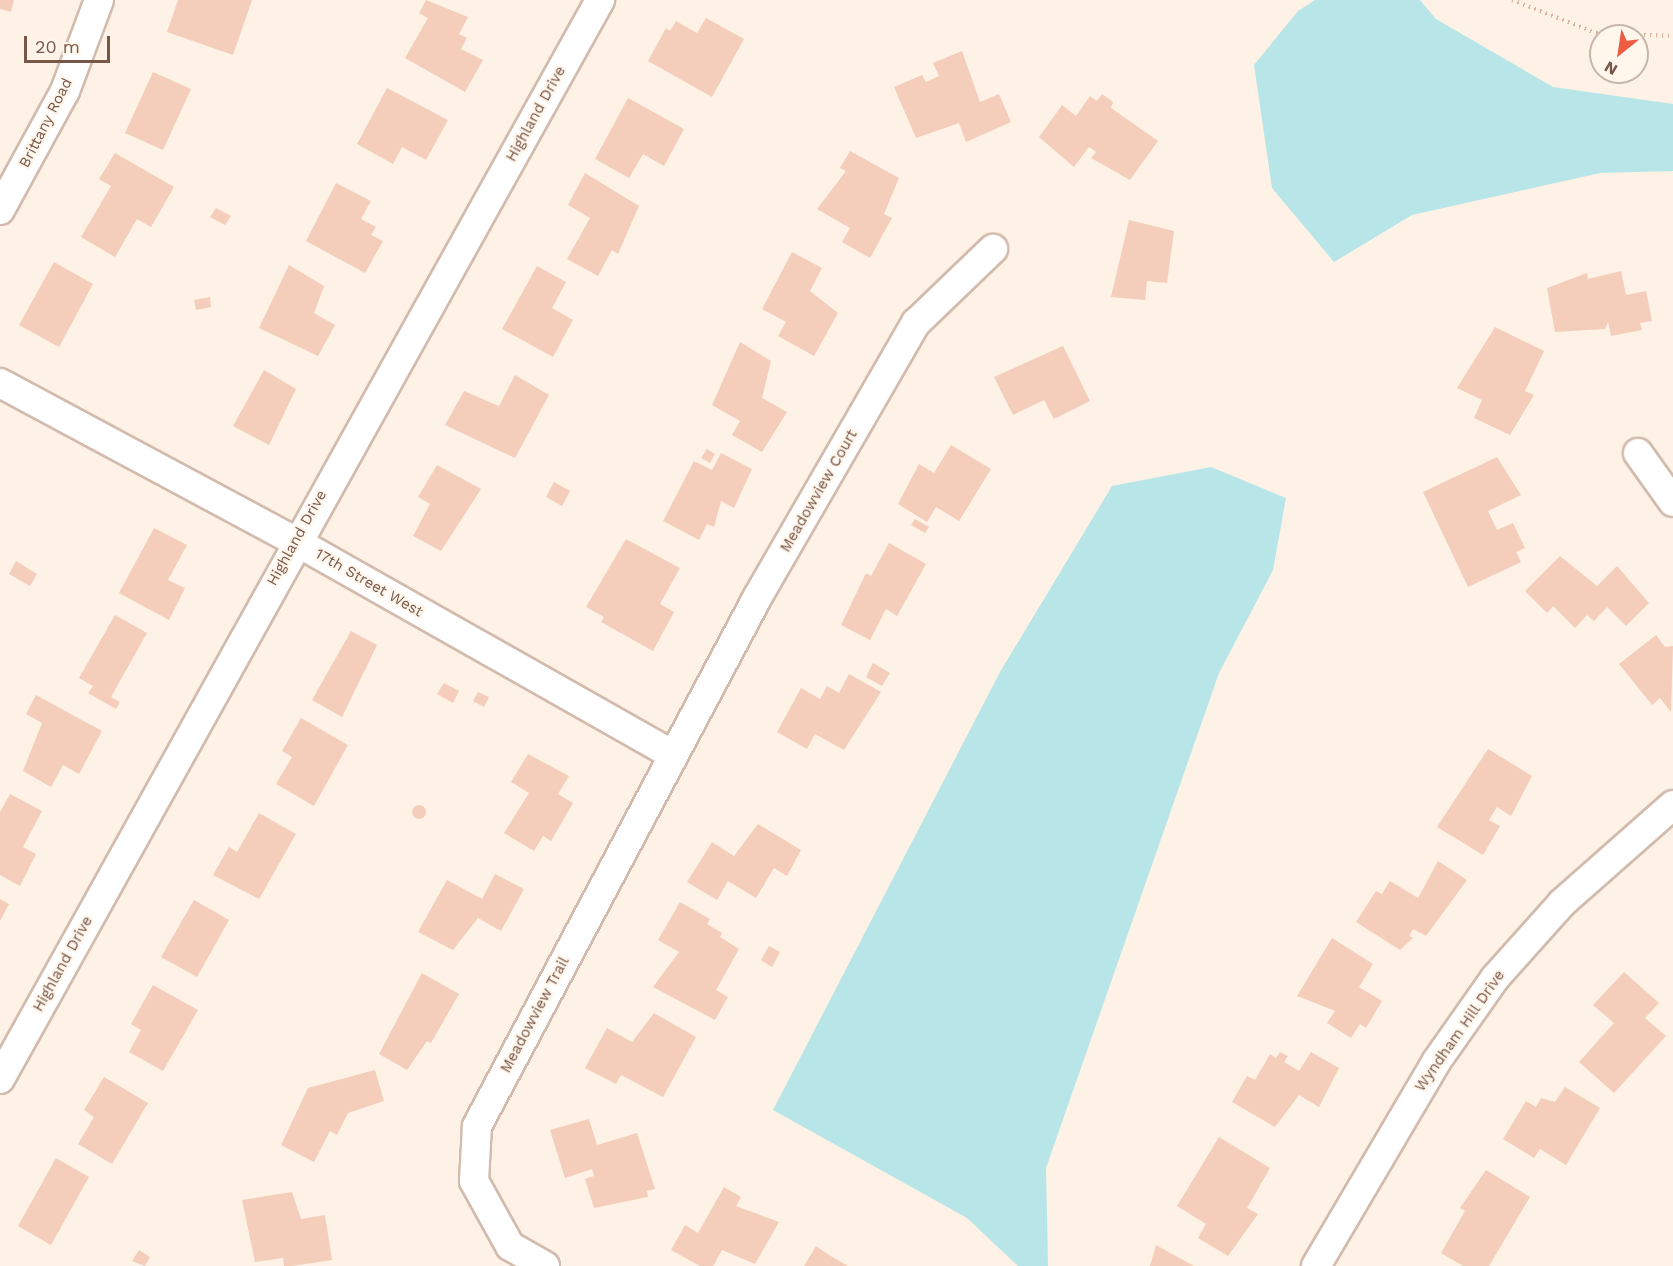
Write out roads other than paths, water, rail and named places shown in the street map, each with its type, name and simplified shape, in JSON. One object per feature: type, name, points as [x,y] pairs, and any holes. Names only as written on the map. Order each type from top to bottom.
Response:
[{"type":"street","name":"Brittany Road","points":[[0,210],[65,91],[99,0]]},
{"type":"street","name":"Highland Drive","points":[[0,1079],[295,541],[600,0]]},
{"type":"street","name":"Meadowview Court","points":[[672,754],[916,323],[993,249]]},
{"type":"street","name":"17th Street West","points":[[0,383],[295,541],[672,754]]},
{"type":"street","points":[[1638,453],[1673,502]]},
{"type":"street","name":"Meadowview Trail","points":[[545,1266],[510,1246],[474,1181],[477,1126],[672,754]]},
{"type":"street","name":"Wyndham Hill Drive","points":[[1316,1266],[1436,1062],[1495,978],[1562,903],[1673,805]]},
{"type":"water","points":[[1315,0],[1420,0],[1436,19],[1553,87],[1673,104],[1673,171],[1600,173],[1412,215],[1334,262],[1272,188],[1254,65],[1298,11]]},
{"type":"water","points":[[1211,467],[1286,498],[1273,570],[1219,673],[1046,1168],[1048,1266],[1018,1266],[967,1218],[773,1110],[1000,672],[1112,486]]}]
